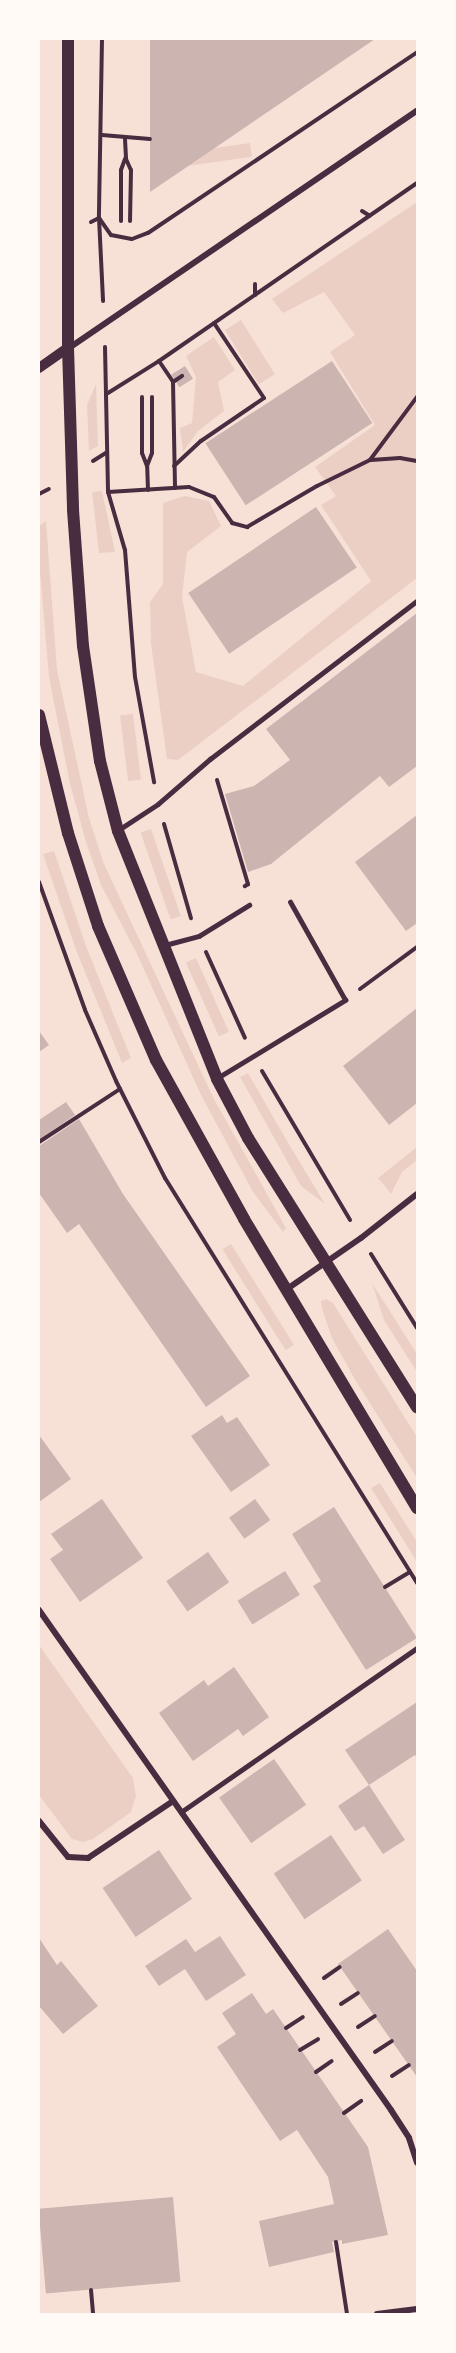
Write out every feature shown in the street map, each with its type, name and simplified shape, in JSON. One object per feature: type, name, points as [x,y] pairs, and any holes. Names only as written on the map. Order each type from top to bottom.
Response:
[{"type":"main road","points":[[68,39],[68,348],[73,510],[83,646],[100,761],[118,831],[217,1079],[248,1138],[417,1407]]},
{"type":"main road","points":[[39,715],[68,833],[98,926],[123,986],[178,1101],[285,1290],[417,1508]]},
{"type":"street","points":[[39,368],[417,111]]},
{"type":"street","points":[[285,1290],[361,1238],[417,1194]]},
{"type":"street","points":[[39,1610],[391,2110],[409,2138],[417,2163]]},
{"type":"street","points":[[39,1821],[68,1857],[88,1858],[173,1801]]},
{"type":"street","points":[[377,2314],[417,2309]]},
{"type":"lane","points":[[118,831],[158,804],[210,759],[417,601]]},
{"type":"lane","points":[[217,1079],[345,1000],[290,902]]},
{"type":"lane","points":[[163,946],[199,936],[249,905]]},
{"type":"lane","points":[[181,1812],[417,1648]]},
{"type":"path","points":[[102,39],[99,218],[108,393],[108,492],[125,550],[135,677],[158,804],[199,936],[254,1057],[417,1328]]},
{"type":"path","points":[[99,218],[111,235],[132,238],[148,233],[417,52]]},
{"type":"path","points":[[102,135],[125,139],[150,139]]},
{"type":"path","points":[[125,139],[126,159],[131,170],[130,221]]},
{"type":"path","points":[[121,221],[121,170],[126,159]]},
{"type":"path","points":[[108,393],[159,361],[417,183]]},
{"type":"path","points":[[362,211],[370,216]]},
{"type":"path","points":[[255,284],[255,295]]},
{"type":"path","points":[[174,466],[201,441],[264,398],[214,323]]},
{"type":"path","points":[[159,361],[173,382],[175,488]]},
{"type":"path","points":[[173,382],[182,376]]},
{"type":"path","points":[[142,397],[142,453],[147,466],[148,490]]},
{"type":"path","points":[[370,460],[417,397]]},
{"type":"path","points":[[147,466],[152,453],[152,398]]},
{"type":"path","points":[[108,492],[189,487],[214,497],[232,523],[247,527],[317,486],[370,460],[400,458],[417,461]]},
{"type":"path","points":[[210,759],[248,884],[239,891]]},
{"type":"path","points":[[39,882],[41,895],[85,1010],[120,1089],[171,1188],[417,1583]]},
{"type":"path","points":[[345,1000],[417,947]]},
{"type":"path","points":[[39,1142],[120,1089]]},
{"type":"path","points":[[385,1587],[410,1572]]},
{"type":"path","points":[[320,1981],[340,1967]]},
{"type":"path","points":[[355,2029],[375,2016]]},
{"type":"path","points":[[373,2054],[392,2041]]},
{"type":"path","points":[[336,2242],[347,2314]]},
{"type":"path","points":[[91,2290],[93,2314]]},
{"type":"shaded area","points":[[250,143],[252,157],[164,169],[162,155]]},
{"type":"shaded area","points":[[417,202],[417,578],[178,760],[167,759],[151,644],[150,602],[163,584],[163,503],[185,496],[209,501],[221,526],[187,552],[182,597],[196,672],[243,686],[371,581],[321,505],[336,496],[315,467],[375,425],[330,352],[355,335],[324,292],[283,313],[272,299]]},
{"type":"shaded area","points":[[241,320],[275,374],[259,384],[225,330]]},
{"type":"shaded area","points":[[214,337],[235,370],[218,382],[224,411],[198,431],[183,452],[180,428],[192,423],[196,377],[186,356]]},
{"type":"shaded area","points":[[96,384],[98,446],[89,451],[87,405]]},
{"type":"shaded area","points":[[102,491],[115,552],[99,553],[92,492]]},
{"type":"shaded area","points":[[46,521],[57,670],[89,818],[104,864],[213,1097],[286,1228],[283,1232],[253,1192],[201,1095],[137,954],[101,885],[86,842],[70,784],[49,677],[39,560],[39,526]]},
{"type":"shaded area","points":[[133,714],[141,780],[128,781],[120,716]]},
{"type":"shaded area","points":[[151,829],[181,916],[171,920],[141,833]]},
{"type":"shaded area","points":[[54,851],[86,946],[131,1058],[122,1063],[76,950],[43,854]]},
{"type":"shaded area","points":[[196,958],[229,1032],[219,1036],[186,962]]},
{"type":"shaded area","points":[[248,1073],[325,1204],[301,1186],[240,1077]]},
{"type":"shaded area","points":[[417,1147],[417,1160],[402,1172],[391,1194],[378,1178]]},
{"type":"shaded area","points":[[231,1244],[294,1345],[286,1350],[223,1249]]},
{"type":"shaded area","points":[[372,1283],[417,1354],[417,1372],[384,1320]]},
{"type":"shaded area","points":[[326,1299],[333,1303],[417,1437],[417,1478],[354,1378],[332,1338],[322,1309],[321,1301]]},
{"type":"shaded area","points":[[380,1483],[417,1542],[417,1562],[371,1488]]},
{"type":"shaded area","points":[[39,1645],[133,1778],[136,1796],[131,1812],[93,1839],[83,1842],[72,1839],[39,1795]]},
{"type":"building","points":[[150,39],[375,39],[150,192]]},
{"type":"building","points":[[332,361],[372,423],[246,505],[205,443]]},
{"type":"building","points":[[185,366],[193,379],[179,387],[171,374]]},
{"type":"building","points":[[316,507],[357,568],[229,654],[188,593]]},
{"type":"building","points":[[417,613],[417,766],[389,787],[380,776],[271,864],[248,872],[225,794],[254,786],[290,760],[266,729]]},
{"type":"building","points":[[417,815],[417,923],[406,931],[355,862]]},
{"type":"building","points":[[417,1008],[417,1103],[389,1125],[343,1066]]},
{"type":"building","points":[[39,1031],[49,1045],[39,1052]]},
{"type":"building","points":[[66,1102],[75,1115],[39,1140],[39,1120]]},
{"type":"building","points":[[79,1119],[123,1194],[250,1376],[206,1407],[79,1224],[67,1233],[39,1193],[39,1146]]},
{"type":"building","points":[[222,1415],[227,1423],[237,1417],[270,1465],[231,1492],[191,1436]]},
{"type":"building","points":[[39,1435],[71,1479],[39,1502]]},
{"type":"building","points":[[102,1499],[143,1558],[80,1602],[50,1559],[63,1550],[51,1534]]},
{"type":"building","points":[[255,1499],[270,1520],[244,1539],[229,1518]]},
{"type":"building","points":[[334,1507],[417,1638],[366,1670],[313,1586],[321,1581],[292,1534]]},
{"type":"building","points":[[208,1552],[229,1582],[187,1612],[166,1581]]},
{"type":"building","points":[[285,1571],[300,1595],[252,1624],[238,1601]]},
{"type":"building","points":[[234,1667],[269,1717],[243,1736],[238,1729],[193,1761],[159,1713],[204,1680],[208,1686]]},
{"type":"building","points":[[417,1702],[417,1759],[415,1755],[369,1785],[345,1750]]},
{"type":"building","points":[[274,1759],[306,1805],[251,1843],[219,1797]]},
{"type":"building","points":[[369,1785],[405,1840],[383,1854],[364,1826],[355,1831],[338,1806]]},
{"type":"building","points":[[331,1835],[362,1881],[305,1919],[274,1874]]},
{"type":"building","points":[[159,1850],[192,1899],[136,1937],[103,1888]]},
{"type":"building","points":[[388,1929],[417,1971],[417,2077],[338,1964]]},
{"type":"building","points":[[220,1936],[246,1975],[206,2001],[185,1969],[159,1986],[145,1966],[186,1939],[195,1952]]},
{"type":"building","points":[[39,1938],[57,1965],[61,1961],[98,2006],[63,2034],[39,2006]]},
{"type":"building","points":[[252,1993],[266,2014],[273,2009],[368,2147],[388,2235],[342,2244],[342,2240],[332,2242],[334,2252],[269,2267],[259,2221],[334,2204],[328,2177],[297,2130],[280,2141],[217,2047],[236,2034],[222,2013]]},
{"type":"building","points":[[173,2197],[180,2282],[46,2293],[39,2209]]}]
